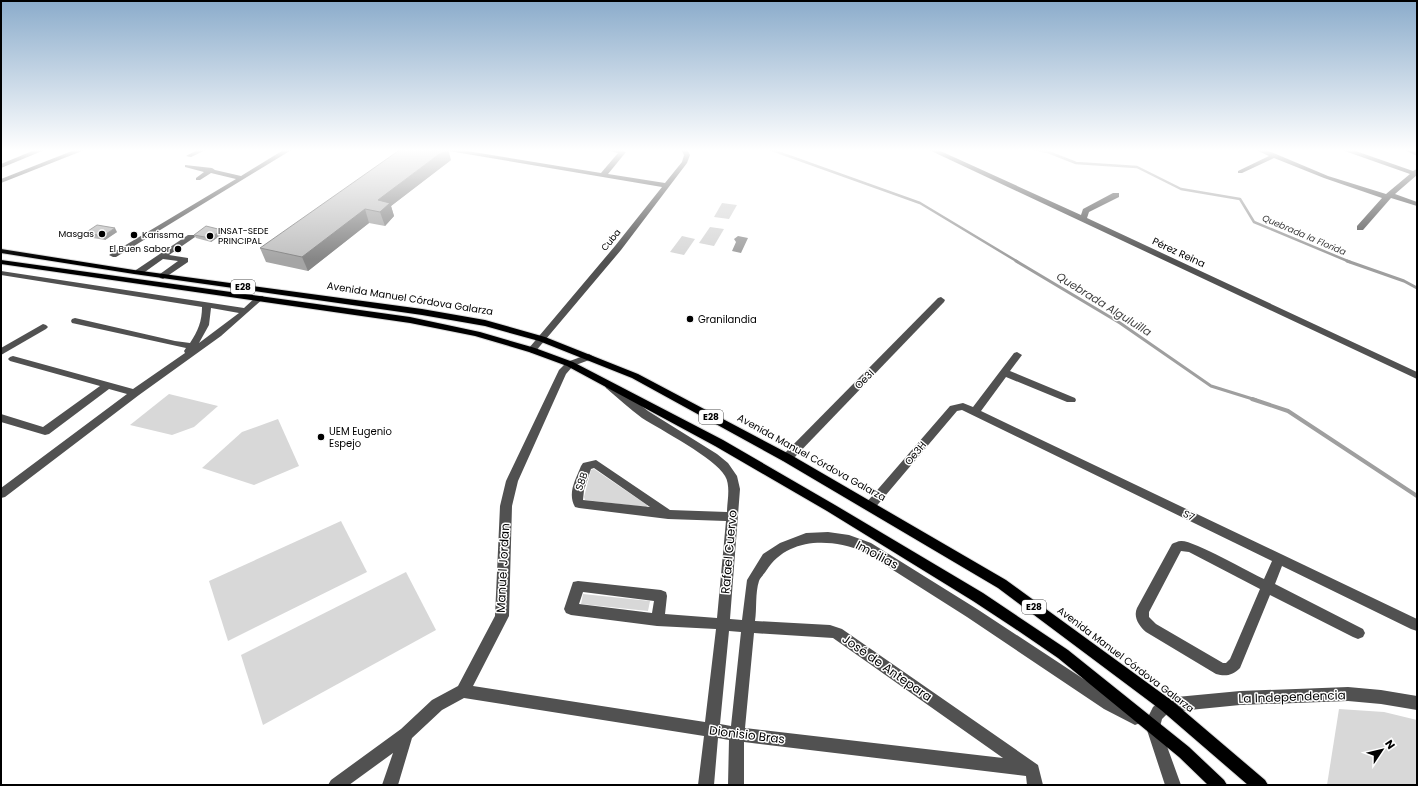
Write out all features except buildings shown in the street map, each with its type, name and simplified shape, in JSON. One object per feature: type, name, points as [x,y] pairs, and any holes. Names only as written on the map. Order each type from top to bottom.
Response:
[{"type":"main road","name":"Avenida Manuel Córdova Galarza","points":[[1,251],[163,276],[422,312],[485,323],[542,339],[635,376],[787,458],[1002,584],[1166,705],[1242,768],[1260,785]]},
{"type":"main road","name":"E28","points":[[1,262],[81,275],[260,298],[417,322],[477,334],[532,350],[570,364],[739,455],[978,597],[1063,654],[1184,752],[1219,785]]},
{"type":"street","points":[[113,255],[229,186]]},
{"type":"street","name":"Cuba","points":[[542,339],[618,248],[665,186]]},
{"type":"street","name":"Pérez Reina","points":[[1010,186],[1417,376]]},
{"type":"street","points":[[1354,186],[1417,204]]},
{"type":"street","points":[[1360,228],[1388,196],[1401,186]]},
{"type":"street","points":[[1083,219],[1086,211],[1116,195]]},
{"type":"street","points":[[139,272],[191,237]]},
{"type":"street","points":[[162,256],[185,260],[163,276]]},
{"type":"street","points":[[1,273],[246,311]]},
{"type":"street","points":[[70,283],[81,275]]},
{"type":"street","points":[[131,292],[143,282]]},
{"type":"street","points":[[2,492],[135,393],[218,334],[260,298]]},
{"type":"street","name":"Oe3I","points":[[787,458],[941,300]]},
{"type":"street","points":[[186,356],[205,324],[207,318],[206,305]]},
{"type":"street","points":[[75,321],[175,344],[192,346]]},
{"type":"street","points":[[1,352],[43,327]]},
{"type":"street","points":[[532,350],[542,339]]},
{"type":"street","points":[[975,412],[1017,355]]},
{"type":"street","points":[[570,364],[589,357]]},
{"type":"street","points":[[13,359],[135,393]]},
{"type":"street","name":"Manuel Jordan","points":[[463,691],[502,616],[506,506],[512,481],[551,394],[562,372],[570,364]]},
{"type":"street","points":[[1003,372],[1071,400]]},
{"type":"street","name":"Rafael Cuervo","points":[[605,382],[644,414],[713,457],[724,466],[731,476],[734,489],[732,517],[723,624],[706,785]]},
{"type":"street","points":[[1,418],[50,432],[107,386]]},
{"type":"street","name":"S7","points":[[963,406],[1416,625]]},
{"type":"street","name":"Oe3H","points":[[870,506],[954,408],[963,406]]},
{"type":"street","name":"S8B","points":[[668,514],[596,464],[587,466],[577,494],[576,500],[579,504],[668,514],[732,517]]},
{"type":"street","name":"Imoilias","points":[[736,785],[737,734],[754,580],[767,558],[784,546],[806,538],[849,540],[867,547],[972,613],[1108,704],[1153,727]]},
{"type":"street","points":[[1279,559],[1268,586],[1234,663],[1229,670],[1221,669],[1144,623],[1142,612],[1176,548],[1181,546],[1191,548],[1268,586],[1358,633]]},
{"type":"street","name":"José de Antepara","points":[[657,620],[661,596],[578,586],[571,609],[657,620],[693,621],[748,627],[830,631],[837,633],[1033,770]]},
{"type":"street","points":[[336,785],[406,734],[437,705],[463,691]]},
{"type":"street","name":"Dionisio Bras","points":[[463,691],[737,734],[1033,770]]},
{"type":"street","name":"La Independencia","points":[[1166,705],[1240,698],[1348,694],[1381,697],[1417,703]]},
{"type":"street","points":[[1166,705],[1159,710],[1154,718],[1153,727],[1173,785]]},
{"type":"street","points":[[390,785],[406,734]]},
{"type":"street","points":[[1033,770],[1035,785]]},
{"type":"shaded area","points":[[722,203],[737,205],[729,219],[714,217]]},
{"type":"shaded area","points":[[710,227],[724,229],[714,246],[699,243]]},
{"type":"shaded area","points":[[682,236],[695,239],[684,255],[670,252]]},
{"type":"shaded area","points":[[738,236],[748,238],[741,253],[732,251],[736,242],[734,239]]},
{"type":"shaded area","points":[[169,394],[218,406],[194,427],[172,435],[130,425]]},
{"type":"shaded area","points":[[278,419],[299,466],[254,485],[202,468],[242,432]]},
{"type":"shaded area","points":[[594,469],[647,506],[585,500],[584,497],[591,470]]},
{"type":"shaded area","points":[[341,521],[367,572],[228,641],[209,581]]},
{"type":"shaded area","points":[[406,572],[436,630],[263,725],[241,655]]},
{"type":"shaded area","points":[[583,594],[650,601],[648,611],[581,604]]},
{"type":"shaded area","points":[[1339,709],[1384,712],[1417,720],[1417,785],[1327,785]]},
{"type":"waterway","name":"Quebrada Alguluilla","points":[[872,186],[920,203],[1018,262]]},
{"type":"waterway","name":"Quebrada la Florida","points":[[1174,186],[1181,189],[1240,199],[1254,222],[1350,262]]},
{"type":"waterway","name":"Quebrada Alguluilla","points":[[1016,261],[1120,323],[1211,386],[1256,400]]},
{"type":"waterway","name":"Quebrada la Florida","points":[[1347,261],[1404,281],[1417,288]]},
{"type":"waterway","name":"Quebrada Alguluilla","points":[[1252,399],[1288,411],[1417,496]]},
{"type":"place","name":"Masgas","points":[[102,234]]},
{"type":"place","name":"Karissma","points":[[134,235]]},
{"type":"place","name":"INSAT-SEDE PRINCIPAL","points":[[210,236]]},
{"type":"place","name":"El Buen Sabor","points":[[178,249]]},
{"type":"place","name":"Granilandia","points":[[690,319]]},
{"type":"place","name":"UEM Eugenio Espejo","points":[[321,437]]}]
